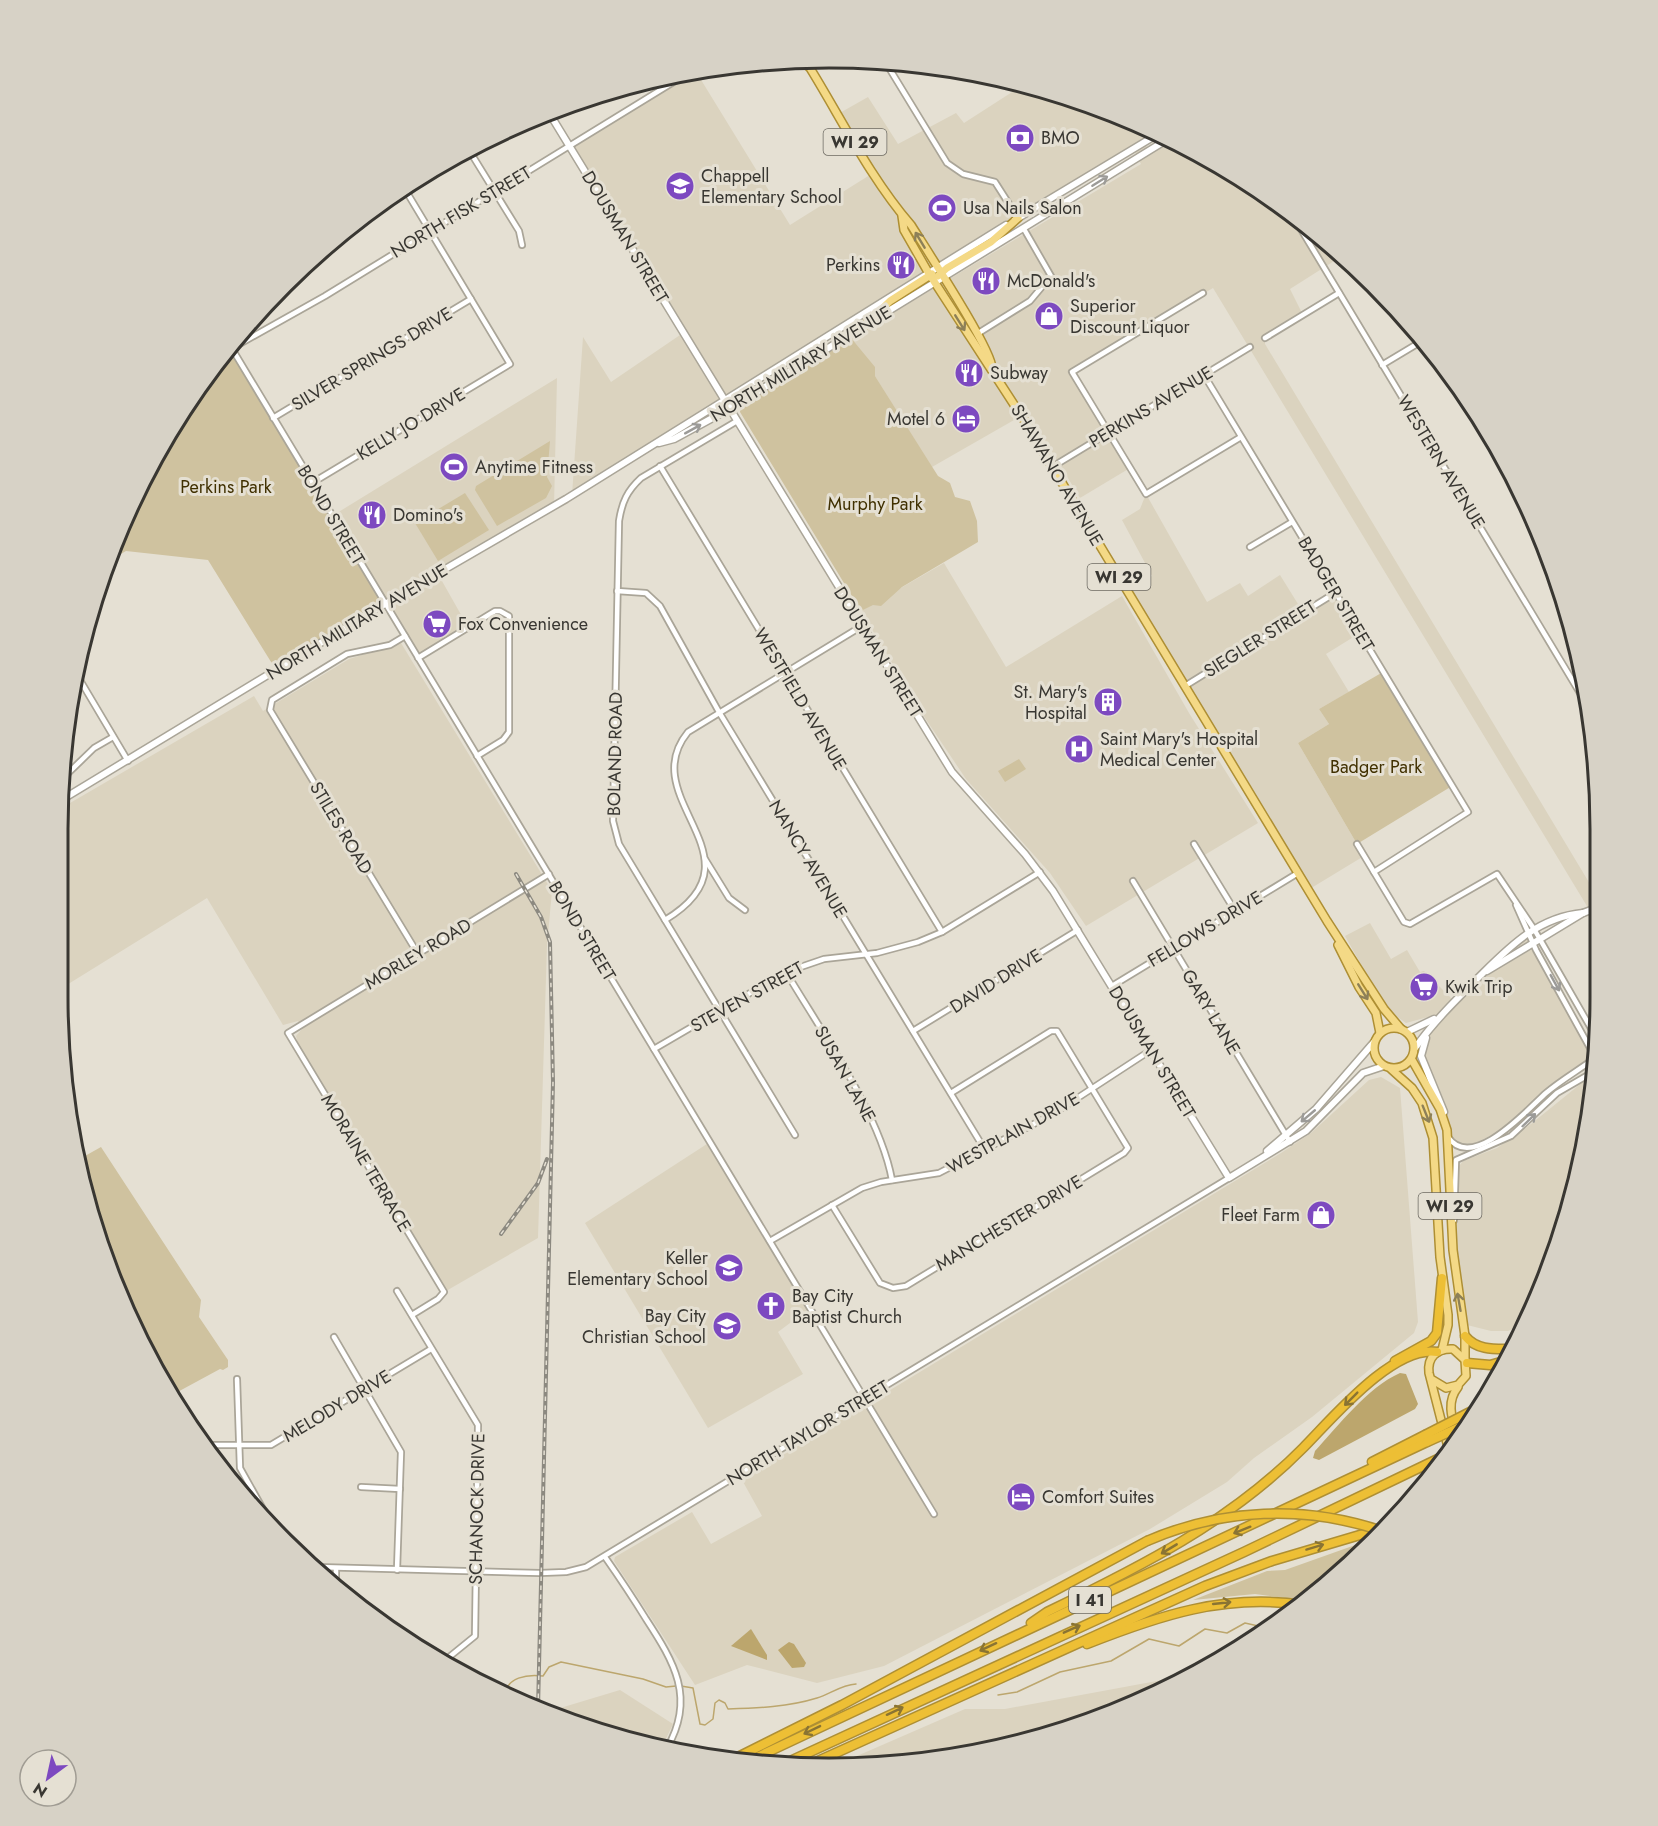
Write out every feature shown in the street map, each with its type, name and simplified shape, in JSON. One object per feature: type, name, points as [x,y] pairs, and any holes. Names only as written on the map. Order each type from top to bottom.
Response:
[{"type":"highway","points":[[1022,1631],[1043,1614],[1155,1558],[1235,1508],[1276,1474],[1380,1373],[1399,1358],[1434,1338],[1439,1326],[1442,1278]]},
{"type":"highway","points":[[1465,1336],[1480,1347],[1504,1348]]},
{"type":"highway","points":[[1380,1373],[1415,1356],[1439,1351]]},
{"type":"highway","points":[[1466,1361],[1490,1365],[1496,1363]]},
{"type":"highway","points":[[1426,1438],[1465,1416]]},
{"type":"highway","name":"I 41","points":[[761,1755],[1333,1486],[1426,1438],[1457,1427]]},
{"type":"highway","name":"I 41","points":[[798,1757],[1356,1499],[1427,1468]]},
{"type":"highway","points":[[745,1754],[849,1701],[1147,1541],[1210,1520],[1270,1513],[1331,1518],[1372,1530]]},
{"type":"highway","points":[[825,1758],[1231,1576],[1272,1560],[1370,1532]]},
{"type":"highway","points":[[1360,1535],[1368,1534]]},
{"type":"highway","points":[[1046,1657],[1061,1655],[1157,1617],[1187,1609],[1247,1601],[1289,1604]]},
{"type":"main road","name":"SHAWANO AVENUE","points":[[810,68],[902,216],[911,225],[974,337]]},
{"type":"main road","name":"SHAWANO AVENUE","points":[[902,216],[904,230],[929,273],[993,363],[992,369],[1327,921],[1384,1009],[1404,1030]]},
{"type":"main road","points":[[863,327],[890,301],[929,273],[939,273],[991,242],[1018,218]]},
{"type":"main road","points":[[935,282],[939,273]]},
{"type":"main road","name":"SHAWANO AVENUE","points":[[1327,921],[1359,987],[1376,1013],[1380,1034]]},
{"type":"main road","points":[[1375,1041],[1380,1034],[1390,1028],[1404,1030]]},
{"type":"main road","name":"WI 29","points":[[1404,1030],[1415,1048]]},
{"type":"main road","name":"WI 29","points":[[1375,1041],[1375,1056],[1412,1088],[1429,1119],[1435,1152],[1442,1278],[1448,1325],[1439,1351]]},
{"type":"main road","points":[[1387,1068],[1402,1067],[1412,1060],[1415,1048]]},
{"type":"main road","name":"WI 29","points":[[1412,1060],[1440,1108],[1447,1132],[1452,1238],[1456,1282],[1465,1336],[1466,1361]]},
{"type":"main road","points":[[1447,1442],[1428,1367],[1439,1351],[1453,1350],[1466,1361],[1468,1370],[1463,1382],[1454,1393],[1450,1408],[1455,1429]]},
{"type":"main road","points":[[1431,1379],[1446,1388],[1463,1382]]},
{"type":"street","points":[[890,70],[947,163],[963,174],[995,182],[1018,218],[1150,139]]},
{"type":"street","name":"NORTH FISK STREET","points":[[246,340],[495,192],[669,84]]},
{"type":"street","name":"DOUSMAN STREET","points":[[553,119],[952,772],[1040,872],[1078,930],[1229,1178]]},
{"type":"street","points":[[939,273],[1024,229],[1161,144]]},
{"type":"street","points":[[473,156],[519,231],[522,245]]},
{"type":"street","points":[[408,195],[471,299]]},
{"type":"street","points":[[974,337],[1027,303],[1051,276],[1024,229]]},
{"type":"street","name":"WESTERN AVENUE","points":[[1303,234],[1577,687]]},
{"type":"street","name":"NORTH MILITARY AVENUE","points":[[69,796],[385,604],[656,444],[723,399],[929,273]]},
{"type":"street","name":"NORTH MILITARY AVENUE","points":[[656,444],[674,439],[729,409],[935,282]]},
{"type":"street","points":[[1203,293],[1072,372],[1146,494],[1241,437]]},
{"type":"street","points":[[1265,338],[1339,293]]},
{"type":"street","name":"KELLY JO DRIVE","points":[[312,483],[510,364],[471,299]]},
{"type":"street","name":"SILVER SPRINGS DRIVE","points":[[273,418],[471,299]]},
{"type":"street","points":[[1382,364],[1416,344]]},
{"type":"street","name":"PERKINS AVENUE","points":[[1052,467],[1250,347]]},
{"type":"street","name":"BOND STREET","points":[[233,355],[934,1514]]},
{"type":"street","name":"BADGER STREET","points":[[1204,375],[1468,812],[1374,872]]},
{"type":"street","name":"BOLAND ROAD","points":[[737,422],[640,478],[630,489],[622,504],[617,591],[613,821],[620,844],[795,1135]]},
{"type":"street","name":"WESTFIELD AVENUE","points":[[660,466],[942,932]]},
{"type":"street","points":[[1250,548],[1292,522]]},
{"type":"street","name":"NANCY AVENUE","points":[[617,591],[646,593],[655,599],[719,712],[985,1150]]},
{"type":"street","name":"SIEGLER STREET","points":[[1185,686],[1335,593]]},
{"type":"street","points":[[418,658],[495,611],[500,610],[509,616],[509,732],[503,740],[477,756]]},
{"type":"street","points":[[665,920],[689,902],[699,887],[705,859],[704,845],[676,787],[674,758],[678,744],[688,732],[719,712],[862,626]]},
{"type":"street","name":"STILES ROAD","points":[[405,636],[390,645],[347,654],[272,700],[270,710],[418,954]]},
{"type":"street","points":[[82,683],[128,761]]},
{"type":"street","points":[[70,772],[94,748],[113,736]]},
{"type":"street","points":[[1194,844],[1235,911]]},
{"type":"street","points":[[1357,844],[1404,922],[1410,924],[1497,874],[1531,930],[1539,938],[1589,1026]]},
{"type":"street","points":[[705,859],[729,898],[745,910]]},
{"type":"street","name":"STEVEN STREET","points":[[654,1049],[786,972],[824,959],[904,947],[942,932],[1040,872]]},
{"type":"street","name":"FELLOWS DRIVE","points":[[1112,986],[1298,873]]},
{"type":"street","name":"MORLEY ROAD","points":[[288,1034],[549,874]]},
{"type":"street","name":"GARY LANE","points":[[1132,881],[1290,1142]]},
{"type":"street","points":[[1484,972],[1590,910]]},
{"type":"street","points":[[1404,1030],[1421,1028],[1439,1015],[1531,930],[1570,914],[1583,913]]},
{"type":"street","name":"DAVID DRIVE","points":[[913,1031],[1078,930]]},
{"type":"street","points":[[1531,930],[1533,942],[1589,1047]]},
{"type":"street","name":"SUSAN LANE","points":[[786,972],[837,1057],[883,1142],[891,1180]]},
{"type":"street","points":[[1415,1048],[1439,1015]]},
{"type":"street","points":[[1431,1026],[1421,1056],[1446,1115],[1447,1132],[1453,1143],[1466,1146],[1501,1134],[1552,1088],[1587,1063]]},
{"type":"street","points":[[951,1093],[1055,1030],[1060,1033],[1094,1087]]},
{"type":"street","name":"MORAINE TERRACE","points":[[288,1034],[444,1292],[443,1296],[412,1315]]},
{"type":"street","points":[[1260,1158],[1316,1109],[1375,1041]]},
{"type":"street","name":"WESTPLAIN DRIVE","points":[[770,1242],[862,1188],[891,1180],[914,1179],[939,1173],[985,1150],[1053,1114],[1151,1050]]},
{"type":"street","points":[[1260,1158],[1290,1142],[1315,1124],[1363,1073],[1387,1068]]},
{"type":"street","points":[[1452,1238],[1456,1160],[1511,1136],[1557,1093],[1586,1076]]},
{"type":"street","name":"MANCHESTER DRIVE","points":[[832,1205],[880,1283],[893,1288],[906,1286],[1124,1153],[1128,1148],[1125,1140],[1094,1087]]},
{"type":"street","name":"NORTH TAYLOR STREET","points":[[325,1568],[566,1572],[586,1567],[1260,1158]]},
{"type":"street","name":"SCHANOCK DRIVE","points":[[397,1291],[478,1425],[475,1636],[449,1657]]},
{"type":"street","points":[[334,1337],[401,1452],[397,1570]]},
{"type":"street","name":"MELODY DRIVE","points":[[214,1446],[271,1445],[431,1349]]},
{"type":"street","points":[[237,1379],[238,1447],[243,1477],[257,1500]]},
{"type":"street","points":[[361,1487],[399,1489]]},
{"type":"street","points":[[605,1557],[666,1650],[679,1683],[678,1722],[670,1742]]},
{"type":"street","points":[[336,1569],[336,1577]]},
{"type":"shaded area","points":[[700,79],[790,225],[873,173],[838,114],[868,97],[898,144],[956,113],[964,123],[1015,90],[1120,125],[1150,139],[1145,142],[1148,150],[1160,143],[1166,146],[1252,196],[1293,225],[1335,260],[1290,289],[1303,315],[1265,338],[1265,344],[1590,884],[1590,911],[1213,288],[1072,372],[1130,468],[1080,498],[1028,412],[932,467],[851,338],[1141,164],[1134,150],[572,495],[583,337],[611,382],[683,333],[569,146],[672,84]]},
{"type":"shaded area","points":[[557,378],[554,506],[438,574],[468,627],[418,658],[332,516]]},
{"type":"shaded area","points":[[1146,494],[1207,602],[1240,583],[1248,596],[1280,575],[1303,612],[1335,593],[1360,633],[1326,654],[1349,692],[1319,709],[1329,724],[1298,743],[1364,856],[1308,890],[1127,591],[1152,576],[1122,520],[1140,509]]},
{"type":"shaded area","name":"Saint Mary's Hospital Medical Center","points":[[944,563],[1006,667],[1122,596],[1189,713],[1258,823],[1086,926],[1050,873],[966,779],[925,718],[861,611]]},
{"type":"shaded area","points":[[401,643],[552,891],[547,945],[538,1238],[446,1291],[298,1044],[296,1036],[302,1029],[298,1021],[283,1025],[207,898],[68,984],[69,804],[254,696],[263,711],[349,659]]},
{"type":"shaded area","points":[[1370,923],[1391,959],[1407,950],[1420,972],[1424,971],[1454,1001],[1528,932],[1589,1046],[1587,1062],[1552,1088],[1515,1124],[1473,1144],[1458,1143],[1452,1137],[1446,1110],[1425,1058],[1414,1054],[1415,1048],[1433,1023],[1428,1017],[1406,1023],[1393,1014],[1368,977],[1345,936]]},
{"type":"shaded area","points":[[1381,1077],[1400,1088],[1418,1322],[1414,1333],[1312,1417],[1254,1458],[1227,1482],[1150,1529],[884,1666],[817,1683],[747,1665],[695,1685],[614,1561],[615,1557],[692,1512],[711,1544],[762,1516],[742,1480],[1281,1153],[1311,1133],[1369,1080]]},
{"type":"shaded area","points":[[1586,1080],[1576,1146],[1565,1194],[1533,1288],[1514,1329],[1491,1331],[1463,1324],[1453,1250],[1456,1170],[1463,1161],[1497,1148]]},
{"type":"shaded area","points":[[710,1142],[810,1308],[778,1332],[803,1374],[708,1428],[585,1223]]},
{"type":"shaded area","points":[[1400,1373],[1406,1374],[1418,1404],[1415,1409],[1319,1460],[1313,1458],[1315,1451],[1365,1397],[1388,1379]]},
{"type":"shaded area","points":[[751,1629],[767,1655],[767,1660],[731,1646]]},
{"type":"shaded area","points":[[789,1642],[794,1644],[806,1663],[804,1667],[792,1668],[778,1650]]},
{"type":"shaded area","points":[[1168,1679],[1120,1701],[1026,1733],[928,1752],[853,1758],[965,1709],[1005,1709]]},
{"type":"shaded area","points":[[620,1690],[673,1724],[665,1741],[632,1733],[558,1709]]},
{"type":"green space","name":"Murphy Park","points":[[851,338],[875,367],[875,376],[938,476],[950,483],[955,497],[970,501],[977,521],[978,542],[902,587],[881,606],[873,605],[861,611],[740,412],[741,405]]},
{"type":"green space","name":"Perkins Park","points":[[234,354],[385,604],[276,670],[208,560],[126,551],[119,555],[146,492],[170,448],[196,406]]},
{"type":"green space","points":[[550,441],[547,477],[552,486],[546,498],[497,526],[475,490],[476,486]]},
{"type":"green space","points":[[465,493],[489,530],[438,561],[415,523]]},
{"type":"green space","name":"Badger Park","points":[[1383,672],[1452,786],[1357,844],[1298,743],[1329,724],[1319,709]]},
{"type":"green space","points":[[1019,759],[1026,769],[1005,782],[998,771]]},
{"type":"green space","points":[[101,1147],[201,1300],[199,1317],[228,1360],[228,1367],[178,1392],[146,1334],[125,1288],[93,1194],[84,1156]]},
{"type":"green space","points":[[1358,1544],[1295,1599],[1255,1594],[1193,1600],[1267,1571],[1285,1570]]},
{"type":"waterway","points":[[998,1695],[1017,1692],[1060,1672],[1111,1661],[1149,1639],[1179,1646],[1205,1629],[1227,1633],[1245,1623],[1258,1626]]},
{"type":"waterway","points":[[508,1687],[513,1681],[524,1676],[543,1676],[549,1667],[561,1662],[643,1679],[666,1687],[676,1686]]},
{"type":"waterway","points":[[681,1686],[693,1688],[700,1724],[705,1725],[713,1719],[715,1703],[719,1700],[725,1703],[728,1709],[773,1706],[806,1701],[856,1684]]},
{"type":"railway","points":[[516,874],[541,917],[550,942],[553,1082],[538,1701]]},
{"type":"railway","points":[[501,1234],[538,1183],[547,1159]]},
{"type":"place","name":"BMO","points":[[1020,138]]},
{"type":"place","name":"Chappell Elementary School","points":[[680,186]]},
{"type":"place","name":"Usa Nails Salon","points":[[942,208]]},
{"type":"place","name":"Perkins","points":[[901,265]]},
{"type":"place","name":"McDonald's","points":[[986,281]]},
{"type":"place","name":"Superior Discount Liquor","points":[[1049,316]]},
{"type":"place","name":"Subway","points":[[969,373]]},
{"type":"place","name":"Motel 6","points":[[966,419]]},
{"type":"place","name":"Anytime Fitness","points":[[454,467]]},
{"type":"place","name":"Domino's","points":[[372,515]]},
{"type":"place","name":"Fox Convenience","points":[[437,624]]},
{"type":"place","name":"St. Mary's Hospital","points":[[1108,702]]},
{"type":"place","name":"Saint Mary's Hospital Medical Center","points":[[1079,749]]},
{"type":"place","name":"Kwik Trip","points":[[1424,987]]},
{"type":"place","name":"Fleet Farm","points":[[1321,1215]]},
{"type":"place","name":"Keller Elementary School","points":[[729,1268]]},
{"type":"place","name":"Bay City Baptist Church","points":[[771,1306]]},
{"type":"place","name":"Bay City Christian School","points":[[727,1326]]},
{"type":"place","name":"Comfort Suites","points":[[1021,1497]]}]
